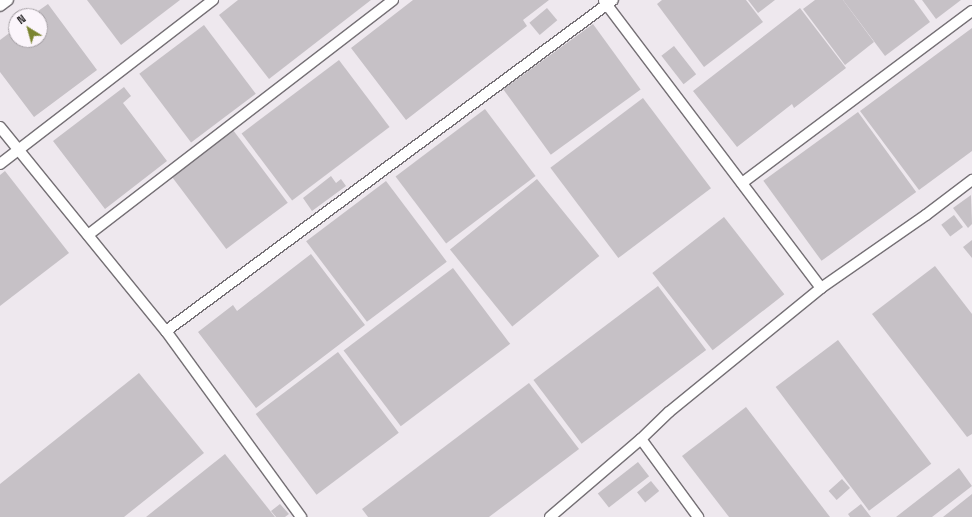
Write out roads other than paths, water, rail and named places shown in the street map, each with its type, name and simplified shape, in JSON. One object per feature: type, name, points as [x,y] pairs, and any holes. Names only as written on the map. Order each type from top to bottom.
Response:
[{"type":"lane","points":[[0,6],[8,0]]},
{"type":"lane","points":[[0,164],[213,0]]},
{"type":"lane","points":[[88,235],[393,0]]},
{"type":"lane","points":[[166,330],[608,2],[821,288]]},
{"type":"lane","points":[[742,183],[972,11]]},
{"type":"lane","points":[[0,127],[166,330],[301,517]]},
{"type":"lane","points":[[550,517],[641,439],[669,412],[821,288],[926,215],[972,180]]},
{"type":"lane","points":[[641,439],[698,517]]}]
